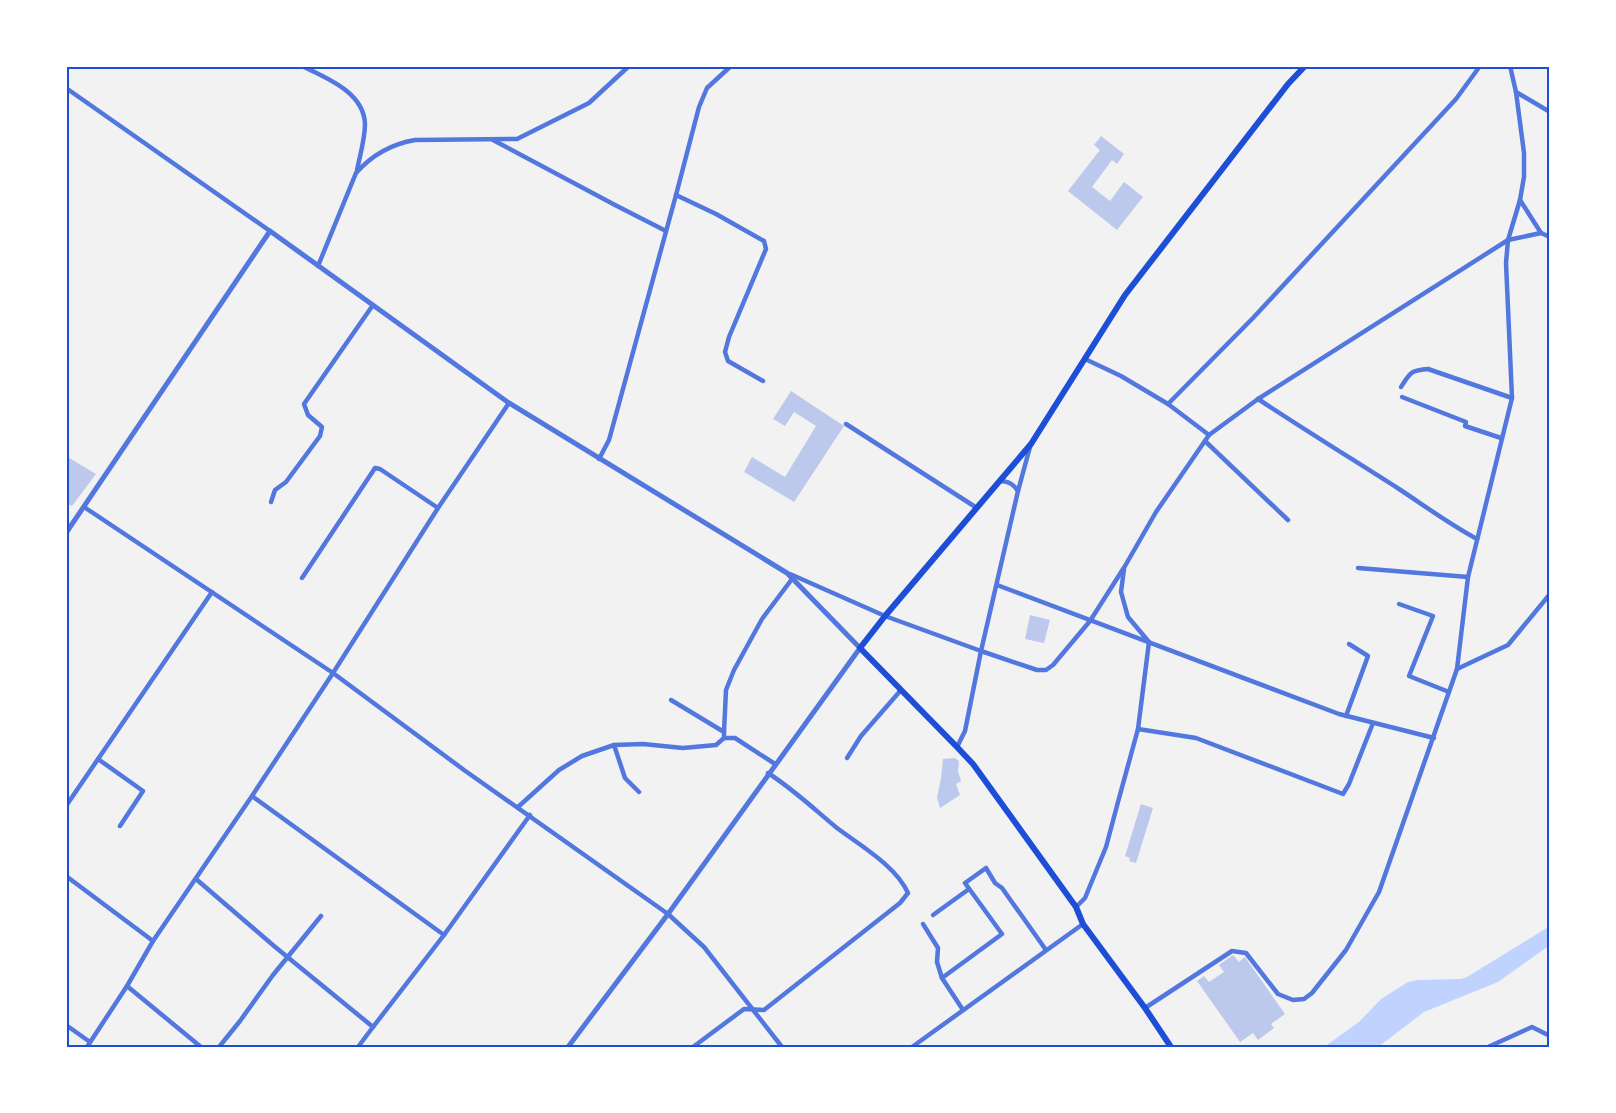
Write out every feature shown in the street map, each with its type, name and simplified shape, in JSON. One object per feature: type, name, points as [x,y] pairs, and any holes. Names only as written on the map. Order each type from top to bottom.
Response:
[{"type":"main road","points":[[1171,1047],[1096,939],[1083,924],[1076,907],[973,764],[860,648],[1031,444],[1125,295],[1288,84],[1305,66]]},
{"type":"street","points":[[302,66],[347,92],[361,106],[365,123],[356,173],[318,266]]},
{"type":"street","points":[[356,173],[382,151],[403,142],[517,140],[590,103],[629,66]]},
{"type":"street","points":[[599,459],[609,440],[699,107],[707,88],[731,66]]},
{"type":"street","points":[[1168,404],[1253,318],[1440,117],[1480,66]]},
{"type":"street","points":[[1145,1008],[1232,951],[1246,953],[1278,994],[1293,1000],[1304,999],[1312,993],[1346,950],[1379,892],[1457,669],[1468,577],[1512,398],[1506,263],[1508,240],[1524,177],[1524,153],[1510,66]]},
{"type":"street","points":[[66,88],[509,403],[788,573],[885,616],[1037,670],[1046,670],[1053,665],[1090,621],[1156,512],[1209,435],[1258,399],[1508,240],[1541,233]]},
{"type":"street","points":[[1515,92],[1550,112]]},
{"type":"street","points":[[493,140],[666,231]]},
{"type":"street","points":[[676,195],[716,214],[764,242],[766,249],[725,352],[728,362],[763,381]]},
{"type":"street","points":[[1520,200],[1541,233],[1550,237]]},
{"type":"street","points":[[66,533],[270,231]]},
{"type":"street","points":[[271,502],[275,490],[286,482],[320,436],[322,427],[308,415],[304,404],[373,305]]},
{"type":"street","points":[[1085,358],[1168,404],[1209,435]]},
{"type":"street","points":[[1401,387],[1410,373],[1417,369],[1428,369],[1512,398]]},
{"type":"street","points":[[1402,397],[1466,422],[1465,426],[1501,438]]},
{"type":"street","points":[[1258,399],[1451,525],[1477,539]]},
{"type":"street","points":[[87,1047],[153,941],[252,796],[438,508],[509,403]]},
{"type":"street","points":[[846,424],[977,508]]},
{"type":"street","points":[[1204,441],[1288,520]]},
{"type":"street","points":[[957,747],[965,730],[981,651],[1031,444]]},
{"type":"street","points":[[302,578],[375,468],[380,469],[438,508]]},
{"type":"street","points":[[999,481],[1014,485],[1018,492]]},
{"type":"street","points":[[84,507],[333,673],[464,770],[668,914],[704,947],[782,1047]]},
{"type":"street","points":[[1076,907],[1085,898],[1106,848],[1138,729],[1149,642],[1128,617],[1121,592],[1125,566]]},
{"type":"street","points":[[1358,568],[1468,577]]},
{"type":"street","points":[[568,1047],[668,914],[860,648],[788,573]]},
{"type":"street","points":[[518,807],[559,770],[582,756],[614,746],[643,744],[683,748],[716,746],[724,738],[726,690],[734,670],[762,619],[792,579]]},
{"type":"street","points":[[997,585],[1346,716],[1434,738]]},
{"type":"street","points":[[66,806],[212,592]]},
{"type":"street","points":[[1457,669],[1508,645],[1550,594]]},
{"type":"street","points":[[1400,603],[1433,616],[1409,676],[1449,692]]},
{"type":"street","points":[[1346,716],[1368,656],[1349,644]]},
{"type":"street","points":[[847,758],[861,736],[901,690]]},
{"type":"street","points":[[672,700],[724,732]]},
{"type":"street","points":[[1138,729],[1196,738],[1342,794],[1349,784],[1373,723]]},
{"type":"street","points":[[724,738],[735,738],[775,764]]},
{"type":"street","points":[[614,746],[625,778],[639,792]]},
{"type":"street","points":[[98,759],[143,791],[120,826]]},
{"type":"street","points":[[693,1047],[744,1009],[764,1010],[900,903],[908,893],[903,882],[890,869],[785,784],[768,773]]},
{"type":"street","points":[[252,796],[444,934]]},
{"type":"street","points":[[358,1047],[530,815]]},
{"type":"street","points":[[942,978],[1002,934],[964,883],[986,868],[994,883],[1002,888],[1046,950]]},
{"type":"street","points":[[66,876],[153,941]]},
{"type":"street","points":[[196,879],[373,1027]]},
{"type":"street","points":[[933,915],[969,889]]},
{"type":"street","points":[[219,1047],[321,916]]},
{"type":"street","points":[[923,924],[938,948],[937,962],[942,978],[963,1010]]},
{"type":"street","points":[[912,1047],[1083,924]]},
{"type":"street","points":[[127,986],[201,1047]]},
{"type":"street","points":[[66,1025],[90,1042]]},
{"type":"street","points":[[1488,1047],[1532,1027],[1550,1036]]},
{"type":"water","points":[[1550,926],[1550,945],[1498,982],[1424,1012],[1378,1047],[1324,1047],[1359,1022],[1381,999],[1408,982],[1467,977]]},
{"type":"building","points":[[1101,136],[1124,154],[1117,164],[1112,160],[1092,187],[1110,201],[1124,182],[1143,197],[1117,230],[1068,191],[1100,150],[1094,145]]},
{"type":"building","points":[[791,391],[844,426],[794,502],[744,472],[752,457],[785,477],[816,426],[794,412],[785,426],[773,419]]},
{"type":"building","points":[[66,456],[96,474],[72,506],[66,503]]},
{"type":"building","points":[[1030,615],[1050,620],[1044,643],[1025,639]]},
{"type":"building","points":[[955,758],[959,761],[958,771],[961,781],[956,784],[960,795],[940,808],[937,798],[943,759]]},
{"type":"building","points":[[1141,804],[1153,808],[1136,863],[1129,861],[1130,858],[1125,856]]},
{"type":"building","points":[[1233,955],[1239,962],[1245,957],[1285,1014],[1271,1024],[1274,1028],[1258,1040],[1253,1033],[1240,1042],[1197,981],[1204,976],[1209,982],[1224,972],[1219,965]]}]
